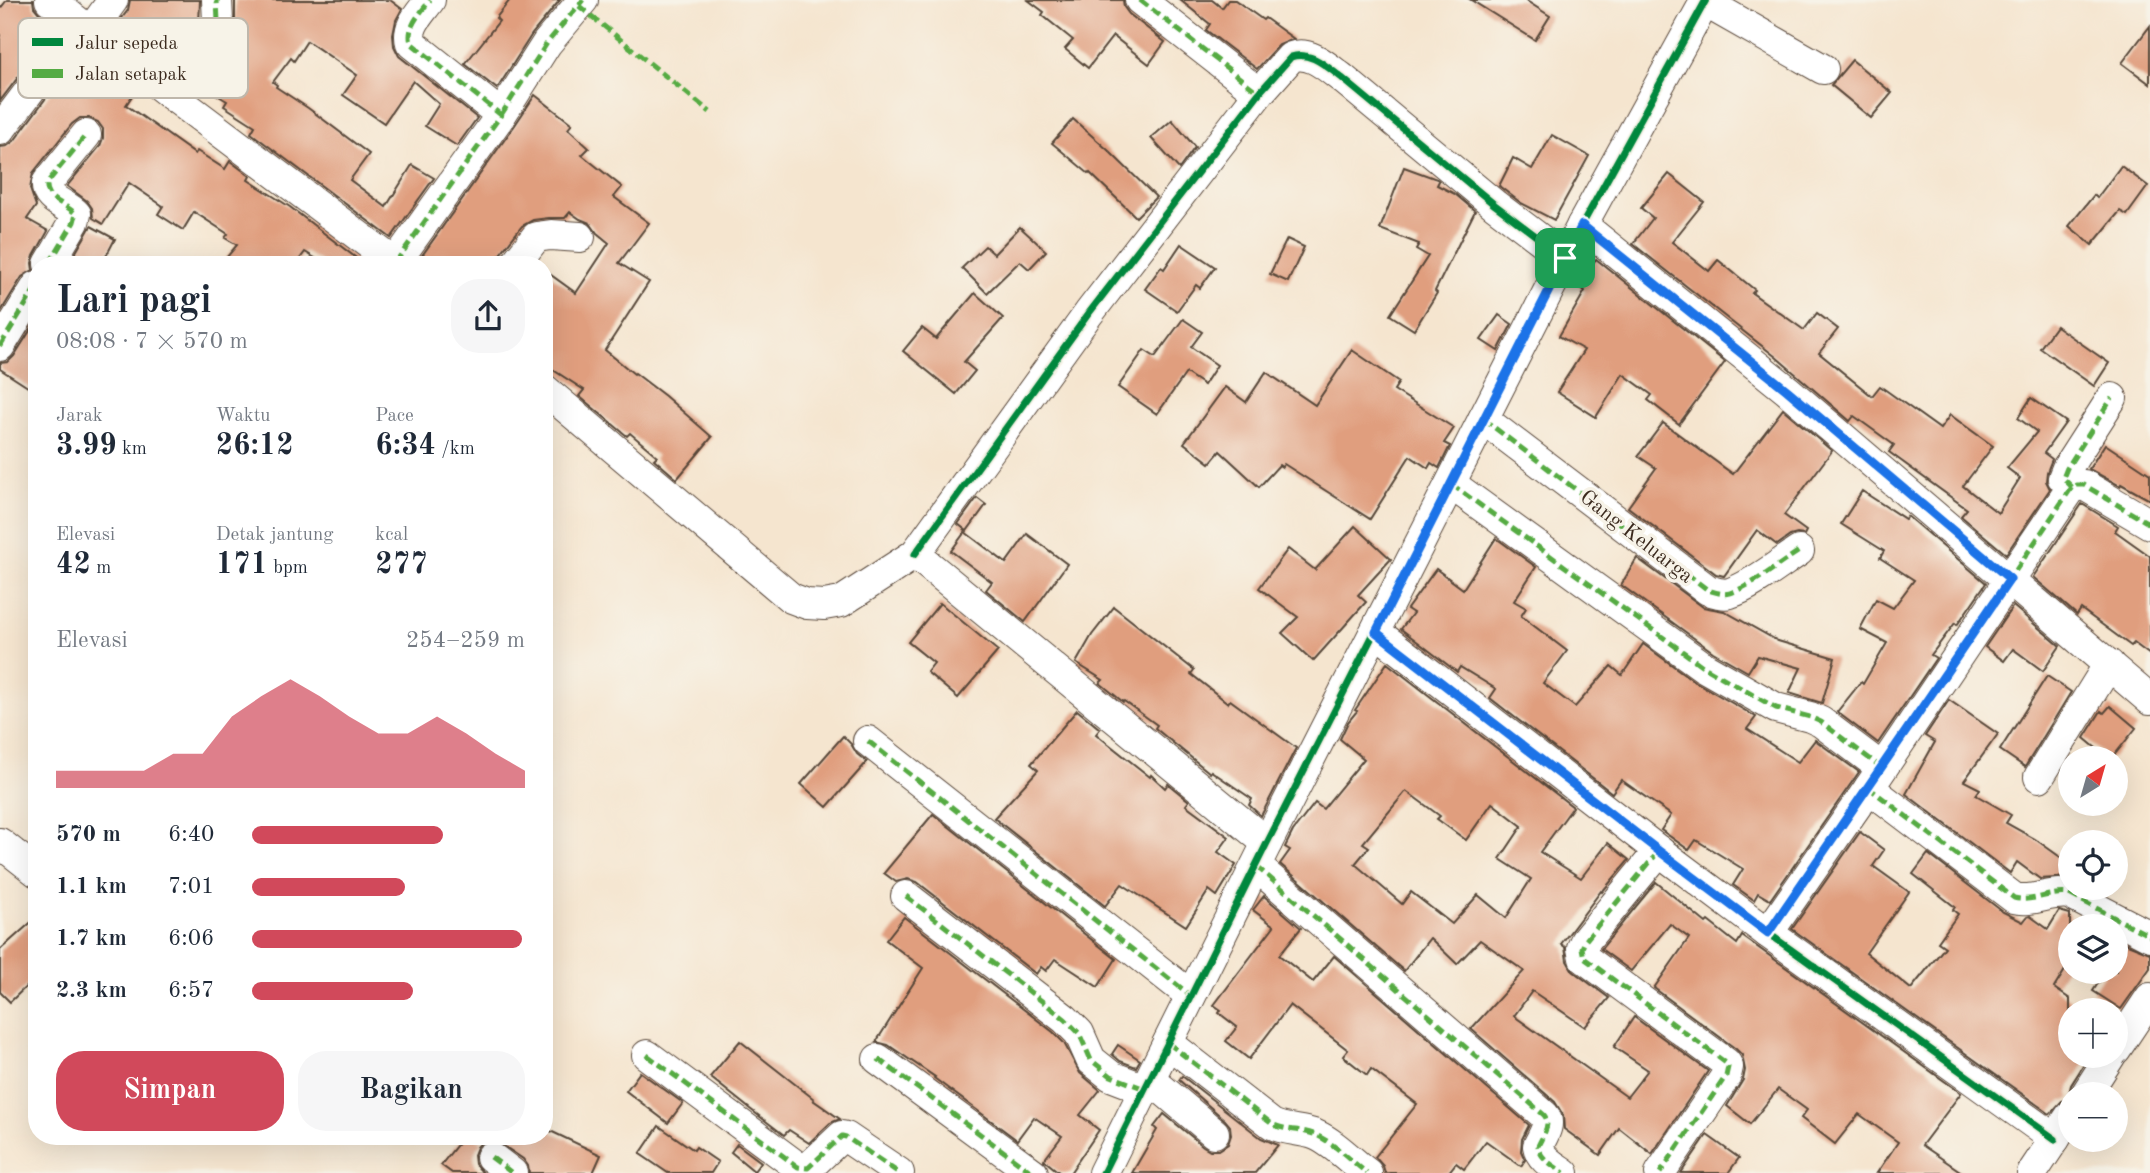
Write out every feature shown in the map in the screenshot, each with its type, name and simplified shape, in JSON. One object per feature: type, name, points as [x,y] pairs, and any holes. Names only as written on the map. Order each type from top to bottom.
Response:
[{"type":"street","points":[[50,0],[72,18]]},
{"type":"street","points":[[95,18],[113,0]]},
{"type":"street","points":[[217,0],[218,18]]},
{"type":"street","points":[[430,0],[411,27],[411,43],[501,115]]},
{"type":"street","points":[[402,256],[501,115],[547,43],[583,0]]},
{"type":"street","points":[[1140,0],[1259,93]]},
{"type":"street","points":[[1103,1173],[1190,995],[1565,258],[1701,2],[1823,69]]},
{"type":"street","points":[[553,397],[791,598],[807,604],[824,605],[841,602],[915,554],[1089,313],[1259,93],[1291,57],[1297,55],[1318,60],[1495,205],[1565,258]]},
{"type":"street","points":[[0,130],[27,98]]},
{"type":"street","points":[[175,98],[385,256]]},
{"type":"street","points":[[55,256],[76,214],[50,197],[46,190],[47,183],[86,135]]},
{"type":"street","points":[[1582,225],[1787,390],[2150,700]]},
{"type":"street","points":[[521,256],[536,237],[580,237]]},
{"type":"street","points":[[0,346],[28,301]]},
{"type":"street","points":[[2072,487],[2063,478],[2067,468],[2112,398]]},
{"type":"street","name":"Gang Keluarga","points":[[1483,419],[1708,590],[1721,594],[1729,593],[1799,551]]},
{"type":"street","points":[[1451,484],[1704,667],[1776,708],[1821,722],[1876,778],[2014,898],[2024,901],[2060,893],[2069,894],[2150,936]]},
{"type":"street","points":[[1768,933],[2072,487],[2084,485],[2150,524]]},
{"type":"street","points":[[915,554],[1262,855],[1544,1115],[1548,1124],[1538,1150],[1564,1173]]},
{"type":"street","points":[[1376,632],[1768,933],[2058,1125]]},
{"type":"street","points":[[2039,777],[2109,664]]},
{"type":"street","points":[[868,741],[1190,995]]},
{"type":"street","points":[[0,843],[28,865]]},
{"type":"street","points":[[1659,851],[1581,948],[1584,958],[1726,1063],[1728,1068],[1726,1076],[1660,1173]]},
{"type":"street","points":[[906,896],[1065,1019],[1079,1033],[1091,1060],[1111,1076],[1147,1084],[1214,1133]]},
{"type":"street","points":[[2128,1031],[2150,998]]},
{"type":"street","points":[[1168,1043],[1272,1124],[1284,1130],[1318,1136],[1367,1173]]},
{"type":"street","points":[[647,1055],[798,1167],[808,1168],[842,1136],[899,1173]]},
{"type":"street","points":[[878,1059],[1033,1173]]},
{"type":"street","points":[[2032,1173],[2058,1135]]},
{"type":"building","points":[[7,0],[33,0],[34,7],[45,18],[18,18],[18,77],[0,101],[0,9]]},
{"type":"building","points":[[130,0],[200,0],[199,18],[122,18],[128,10]]},
{"type":"building","points":[[235,0],[390,0],[402,9],[393,35],[399,56],[477,118],[457,146],[425,126],[439,104],[413,81],[384,123],[343,95],[357,75],[307,41],[294,61],[291,58],[273,82],[276,87],[369,154],[350,180],[386,207],[412,165],[434,178],[391,238],[251,133],[255,126],[224,106],[227,101],[222,98],[248,98],[248,18],[235,18]]},
{"type":"building","points":[[510,0],[560,0],[532,34],[497,89],[465,64],[499,21],[496,18]]},
{"type":"building","points":[[1028,0],[1123,0],[1129,14],[1165,42],[1149,64],[1113,36],[1088,68],[1065,49],[1073,40]]},
{"type":"building","points":[[1180,0],[1212,0],[1222,8],[1228,0],[1235,0],[1294,39],[1279,45],[1257,69],[1206,30],[1210,24]]},
{"type":"building","points":[[1471,0],[1525,0],[1550,16],[1535,40]]},
{"type":"building","points":[[2150,26],[2150,84],[2122,63]]},
{"type":"building","points":[[1852,60],[1892,93],[1871,118],[1831,85]]},
{"type":"building","points":[[535,95],[572,124],[568,129],[589,148],[582,155],[622,187],[614,197],[649,223],[619,263],[649,282],[605,350],[665,396],[712,437],[677,479],[654,459],[657,456],[630,433],[627,436],[579,396],[584,390],[553,370],[553,276],[576,293],[609,243],[590,223],[570,212],[565,218],[533,220],[522,226],[500,256],[422,256]]},
{"type":"building","points":[[46,98],[131,98],[126,105],[195,154],[197,151],[225,169],[230,161],[250,176],[248,180],[290,207],[354,256],[312,256],[305,252],[302,256],[228,256],[237,245],[225,238],[228,234],[194,212],[183,230],[158,214],[163,206],[129,183],[103,224],[93,218],[92,208],[87,201],[67,186],[100,146],[103,138],[103,129],[98,122],[80,118],[72,124],[33,173],[30,189],[36,206],[27,219],[48,231],[34,256],[28,256],[28,273],[22,277],[0,313],[0,147],[14,141]]},
{"type":"building","points":[[1073,119],[1156,197],[1136,217],[1090,173],[1052,143]]},
{"type":"building","points":[[1172,120],[1195,147],[1179,169],[1151,138]]},
{"type":"building","points":[[1552,135],[1589,156],[1554,220],[1521,203],[1499,186],[1513,158],[1532,169]]},
{"type":"building","points":[[2121,166],[2148,186],[2127,215],[2120,211],[2092,245],[2069,226],[2094,195],[2097,198]]},
{"type":"building","points":[[1404,167],[1437,179],[1437,185],[1455,194],[1475,211],[1435,291],[1437,293],[1414,330],[1390,315],[1428,256],[1416,249],[1419,244],[1380,229]]},
{"type":"building","points":[[1669,174],[1704,202],[1672,242],[1709,271],[1718,260],[1755,290],[1752,293],[1804,330],[1817,313],[1838,329],[1819,353],[1872,396],[1880,386],[1940,429],[1950,415],[1993,446],[1963,486],[1998,513],[2020,478],[2007,468],[2037,432],[2018,418],[2031,398],[2066,422],[2044,453],[2052,459],[2046,481],[2050,489],[2006,554],[1961,516],[1967,509],[1889,452],[1894,445],[1854,416],[1850,421],[1776,357],[1633,244],[1653,218],[1641,208]]},
{"type":"building","points":[[91,226],[115,239],[106,256],[74,256]]},
{"type":"building","points":[[1020,227],[1046,251],[1029,269],[1020,261],[987,293],[962,268],[985,246],[994,254]]},
{"type":"building","points":[[1287,239],[1304,247],[1288,282],[1270,274]]},
{"type":"building","points":[[1181,244],[1215,267],[1200,288],[1196,285],[1177,311],[1145,289],[1161,267],[1164,269]]},
{"type":"building","points":[[1596,259],[1725,362],[1679,424],[1648,400],[1652,395],[1623,374],[1596,417],[1557,392],[1584,350],[1559,336],[1585,291],[1578,285]]},
{"type":"building","points":[[975,293],[1003,318],[964,362],[975,371],[956,394],[903,351],[922,328],[936,339]]},
{"type":"building","points":[[1499,315],[1512,324],[1498,351],[1481,340]]},
{"type":"building","points":[[1183,319],[1202,332],[1191,347],[1217,365],[1204,385],[1186,373],[1157,414],[1118,387],[1144,350],[1155,357]]},
{"type":"building","points":[[2056,326],[2109,363],[2094,386],[2040,348]]},
{"type":"building","points":[[28,334],[28,387],[0,369],[0,363],[8,362]]},
{"type":"building","points":[[1352,350],[1399,382],[1394,390],[1454,428],[1444,443],[1450,446],[1439,468],[1431,463],[1428,468],[1410,456],[1370,519],[1284,464],[1282,467],[1279,465],[1259,487],[1220,451],[1210,463],[1184,443],[1225,387],[1246,402],[1266,372],[1315,405]]},
{"type":"building","points":[[1783,409],[1832,451],[1784,515],[1806,531],[1804,535],[1790,536],[1777,545],[1757,530],[1724,576],[1716,574],[1628,507],[1656,468],[1638,456],[1663,423],[1733,474]]},
{"type":"building","points":[[2105,444],[2150,474],[2150,500],[2089,469]]},
{"type":"building","points":[[1862,491],[1905,519],[1907,516],[1986,583],[1957,625],[1955,623],[1931,655],[1936,658],[1878,743],[1837,712],[1861,682],[1863,684],[1887,643],[1860,629],[1876,599],[1893,608],[1914,580],[1880,558],[1884,551],[1841,524]]},
{"type":"building","points":[[977,498],[986,505],[967,531],[958,524]]},
{"type":"building","points":[[2082,504],[2118,526],[2115,531],[2150,556],[2150,655],[2134,643],[2131,646],[2081,609],[2077,615],[2033,577]]},
{"type":"building","points":[[1355,526],[1391,559],[1358,595],[1366,602],[1313,661],[1282,633],[1298,617],[1259,588],[1288,549],[1315,570]]},
{"type":"building","points":[[965,532],[1006,563],[1027,534],[1067,564],[1025,622],[986,590],[992,582],[951,551]]},
{"type":"building","points":[[1496,538],[1536,567],[1514,601],[1526,608],[1521,616],[1567,651],[1543,683],[1575,707],[1611,666],[1622,675],[1643,644],[1694,681],[1756,717],[1747,729],[1798,762],[1815,740],[1859,772],[1770,900],[1758,893],[1754,900],[1733,885],[1743,869],[1696,840],[1689,850],[1661,830],[1671,815],[1621,780],[1612,793],[1490,698],[1496,689],[1460,667],[1457,672],[1401,629],[1413,613],[1407,609],[1436,569],[1463,589]]},
{"type":"building","points":[[1637,558],[1703,607],[1724,611],[1778,641],[1835,658],[1822,703],[1789,693],[1801,668],[1758,656],[1748,672],[1713,652],[1621,585]]},
{"type":"building","points":[[940,603],[998,651],[958,698],[927,672],[934,663],[908,642]]},
{"type":"building","points":[[2013,606],[2060,646],[2043,671],[2013,649],[2004,661],[1985,647]]},
{"type":"building","points":[[1114,607],[1194,670],[1191,674],[1228,703],[1230,700],[1296,748],[1261,816],[1249,805],[1252,799],[1211,771],[1210,773],[1155,728],[1157,725],[1100,683],[1103,680],[1076,663],[1092,635]]},
{"type":"building","points":[[1387,663],[1573,807],[1540,852],[1581,878],[1608,843],[1629,860],[1601,891],[1561,944],[1565,947],[1567,961],[1573,971],[1609,998],[1585,1027],[1532,991],[1514,1016],[1627,1097],[1648,1070],[1614,1047],[1634,1017],[1708,1071],[1652,1154],[1619,1128],[1600,1155],[1564,1129],[1563,1115],[1555,1102],[1471,1029],[1524,971],[1480,940],[1457,964],[1430,938],[1404,971],[1280,864],[1290,850],[1285,847],[1293,831],[1315,803],[1323,809],[1364,759],[1340,739],[1357,711],[1355,710]],"holes":[[[1406,791],[1440,816],[1437,819],[1466,840],[1492,803],[1522,826],[1500,859],[1531,879],[1506,918],[1478,895],[1452,924],[1411,892],[1402,904],[1355,864],[1369,847],[1363,843]]]},
{"type":"building","points":[[2047,676],[2071,692],[2025,767],[2000,750]]},
{"type":"building","points":[[1949,700],[1998,734],[1964,781],[1980,789],[1976,795],[2011,815],[2006,823],[2058,855],[2058,878],[2040,879],[2017,862],[2010,873],[1906,794],[1935,742],[1925,736]]},
{"type":"building","points":[[2110,706],[2136,728],[2122,746],[2094,746],[2084,738],[2101,711],[2104,713]]},
{"type":"building","points":[[1077,710],[1100,729],[1096,734],[1165,788],[1168,784],[1189,801],[1186,805],[1229,837],[1218,852],[1236,865],[1217,896],[1209,890],[1186,926],[1122,884],[1105,906],[994,818],[1038,770],[1031,764]]},
{"type":"building","points":[[843,736],[867,762],[827,807],[801,784]]},
{"type":"building","points":[[933,814],[1116,959],[1098,987],[1055,959],[1046,971],[1041,967],[1036,974],[917,882],[908,879],[896,882],[884,873]]},
{"type":"building","points":[[1860,832],[1884,850],[1873,866],[1909,892],[1866,953],[1911,989],[1945,947],[1938,942],[1958,914],[1953,910],[1955,907],[1913,874],[1928,854],[2003,912],[2023,922],[2030,916],[2048,929],[2059,911],[2070,914],[2058,914],[2058,982],[2054,988],[2069,998],[2058,998],[2058,1068],[2082,1068],[2073,1082],[2058,1082],[2058,1105],[2050,1114],[1792,929]]},
{"type":"building","points":[[1656,882],[1706,923],[1708,921],[1737,944],[1742,936],[1961,1093],[1922,1145],[1963,1173],[1877,1173],[1898,1142],[1859,1114],[1835,1144],[1801,1118],[1807,1110],[1778,1089],[1750,1124],[1727,1106],[1743,1080],[1745,1070],[1742,1055],[1654,988],[1689,938],[1670,924],[1631,971],[1601,949]]},
{"type":"building","points":[[1264,896],[1301,928],[1279,955],[1313,982],[1334,956],[1529,1125],[1522,1139],[1521,1151],[1525,1160],[1521,1166],[1486,1141],[1464,1169],[1456,1163],[1448,1173],[1385,1173],[1375,1157],[1417,1104],[1371,1069],[1367,1075],[1343,1056],[1348,1050],[1290,1005],[1249,1059],[1226,1041],[1237,1027],[1219,1013],[1221,1010],[1214,1005],[1274,926],[1253,910]]},
{"type":"building","points":[[904,917],[1053,1032],[1064,1043],[1080,1073],[1100,1090],[1080,1115],[1099,1130],[1070,1173],[1060,1173],[1044,1160],[1062,1136],[1034,1117],[1017,1140],[935,1077],[888,1045],[876,1042],[923,968],[886,940]]},
{"type":"building","points":[[28,925],[28,985],[10,1002],[0,992],[0,950]]},
{"type":"building","points":[[2128,944],[2150,953],[2150,968],[2128,999],[2104,998],[2093,991],[2098,984],[2128,984]]},
{"type":"building","points":[[740,1041],[840,1119],[830,1123],[809,1143],[789,1130],[784,1135],[750,1109],[710,1077]]},
{"type":"building","points":[[1118,1045],[1140,1060],[1136,1067],[1120,1061],[1112,1054]]},
{"type":"building","points":[[640,1072],[683,1103],[668,1123],[626,1091]]},
{"type":"building","points":[[1182,1076],[1261,1138],[1278,1145],[1255,1173],[1132,1173],[1157,1130],[1154,1127],[1164,1114],[1210,1150],[1219,1150],[1228,1144],[1230,1126],[1179,1080]]},
{"type":"building","points":[[659,1126],[694,1150],[696,1147],[718,1162],[711,1173],[668,1173],[640,1154]]},
{"type":"building","points":[[553,1132],[601,1155],[593,1173],[529,1173],[523,1159],[502,1145],[553,1145]]},
{"type":"building","points":[[1707,1135],[1739,1158],[1728,1173],[1681,1173]]},
{"type":"building","points":[[737,1144],[761,1162],[754,1171],[731,1152]]},
{"type":"building","points":[[457,1145],[479,1145],[474,1155],[475,1164],[483,1173],[452,1173],[441,1165]]},
{"type":"marked path","points":[[217,0],[218,18]]},
{"type":"marked path","points":[[400,256],[501,115],[411,43],[412,25],[430,0]]},
{"type":"marked path","points":[[501,115],[547,43],[583,0]]},
{"type":"marked path","points":[[1140,0],[1259,93]]},
{"type":"marked path","points":[[579,6],[710,112]]},
{"type":"marked path","points":[[54,256],[76,214],[52,197],[47,183],[86,135]]},
{"type":"marked path","points":[[1582,225],[1787,390],[2010,579]]},
{"type":"marked path","points":[[0,346],[28,301]]},
{"type":"marked path","points":[[2072,487],[2063,478],[2067,468],[2112,398]]},
{"type":"marked path","points":[[1483,419],[1708,590],[1725,594],[1738,590],[1799,551]]},
{"type":"marked path","points":[[1451,484],[1704,667],[1776,708],[1821,722],[1882,768]]},
{"type":"marked path","points":[[2150,524],[2084,485],[2072,487],[1869,788],[2014,898],[2069,894],[2150,936]]},
{"type":"marked path","points":[[868,741],[1190,995]]},
{"type":"marked path","points":[[1768,933],[1869,788]]},
{"type":"marked path","points":[[1659,851],[1582,948],[1584,958],[1728,1067],[1726,1076],[1660,1173]]},
{"type":"marked path","points":[[1256,866],[1544,1115],[1547,1126],[1538,1146],[1539,1151],[1548,1162],[1564,1173]]},
{"type":"marked path","points":[[906,896],[1065,1019],[1079,1033],[1091,1060],[1111,1076],[1145,1089]]},
{"type":"marked path","points":[[1168,1043],[1272,1124],[1323,1138],[1367,1173]]},
{"type":"marked path","points":[[647,1055],[798,1167],[808,1168],[842,1136],[899,1173]]},
{"type":"marked path","points":[[878,1059],[1033,1173]]},
{"type":"marked path","points":[[491,1157],[512,1173]]},
{"type":"cycle path","points":[[1103,1173],[1267,843],[1582,225],[1706,0]]},
{"type":"cycle path","points":[[915,554],[1089,313],[1259,93],[1291,57],[1298,55],[1312,58],[1330,69],[1495,205],[1565,258]]},
{"type":"cycle path","points":[[1376,632],[1768,933],[2055,1139]]},
{"type":"route","points":[[1582,225],[1787,390],[2010,579],[1768,933],[1376,632],[1565,258],[1582,225]]}]
